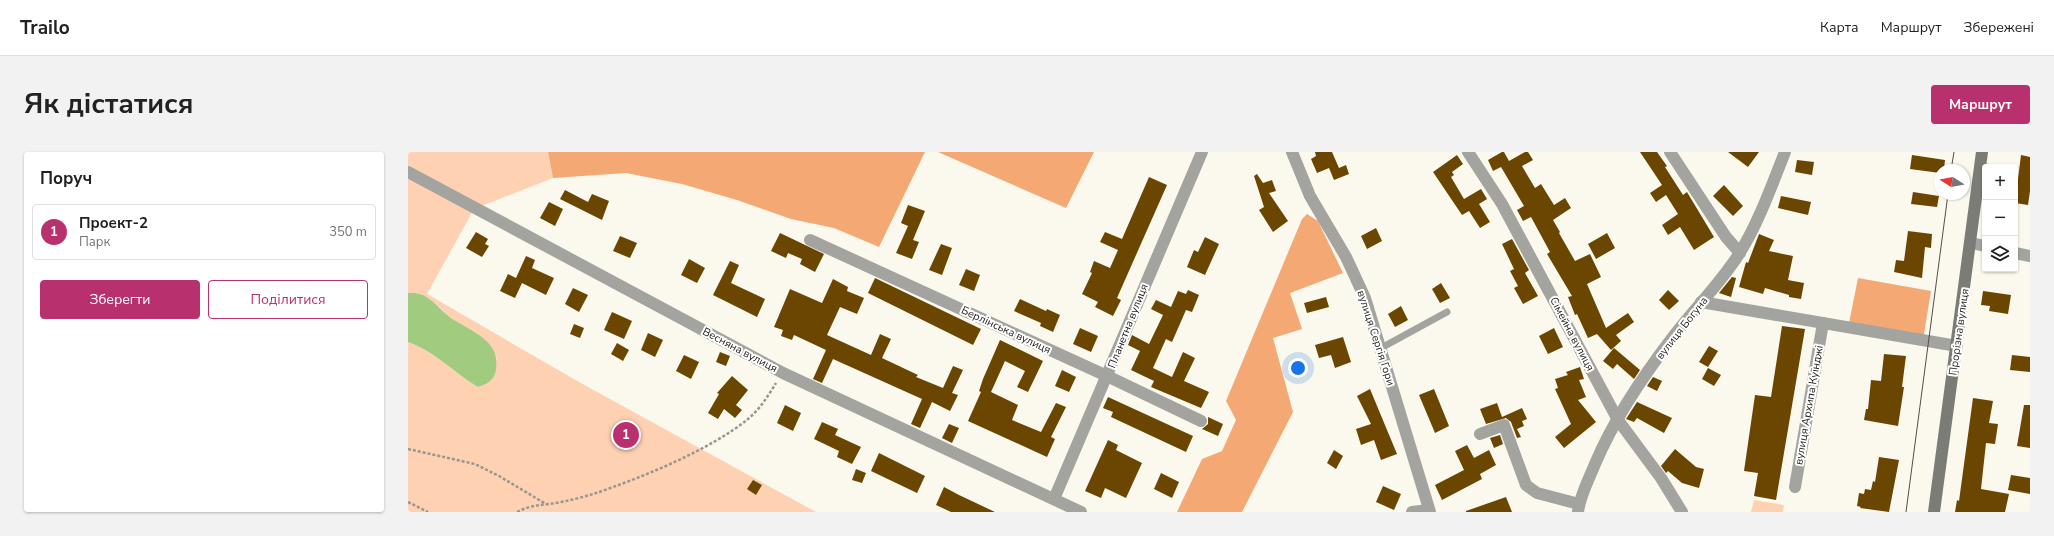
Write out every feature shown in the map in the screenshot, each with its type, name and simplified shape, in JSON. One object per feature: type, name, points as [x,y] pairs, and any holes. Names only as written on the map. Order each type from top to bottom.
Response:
[{"type":"main road","name":"Прорізна вулиця","points":[[1934,512],[1982,152]]},
{"type":"street","name":"Планетна вулиця","points":[[1054,499],[1167,231],[1202,152]]},
{"type":"street","name":"вулиця Сергія Гори","points":[[1292,152],[1310,196],[1346,257],[1365,298],[1430,511],[1412,512]]},
{"type":"street","name":"Сімейна вулиця","points":[[1468,152],[1502,204],[1618,420],[1661,478],[1682,512]]},
{"type":"street","points":[[1670,152],[1726,237],[1740,253]]},
{"type":"street","name":"вулиця Богуна","points":[[1480,434],[1504,425],[1526,485],[1537,493],[1578,508],[1598,457],[1634,392],[1668,344],[1740,253],[1770,190],[1785,152]]},
{"type":"street","name":"Весняна вулиця","points":[[408,172],[783,373],[1081,512]]},
{"type":"street","name":"Берлінська вулиця","points":[[810,240],[1107,376],[1201,421]]},
{"type":"street","points":[[1971,243],[1982,245]]},
{"type":"street","points":[[2018,254],[2030,256]]},
{"type":"street","points":[[1701,302],[1957,346]]},
{"type":"street","name":"вулиця Архипа Куїнджі","points":[[1795,487],[1823,323]]},
{"type":"lane","points":[[1381,348],[1447,312]]},
{"type":"path","points":[[517,512],[532,505],[560,502],[593,494],[671,463],[722,437],[749,418],[766,400],[783,373]]},
{"type":"path","points":[[408,450],[475,464],[499,476],[546,504]]},
{"type":"path","points":[[408,502],[428,512]]},
{"type":"shaded area","points":[[408,152],[548,152],[553,178],[474,209],[427,294],[579,382],[816,512],[408,512],[408,342],[427,351],[478,387],[497,359],[492,349],[482,337],[457,322],[431,300],[421,294],[408,293]]},
{"type":"shaded area","points":[[548,152],[925,152],[879,247],[834,228],[791,219],[737,200],[682,184],[626,173],[553,178]]},
{"type":"shaded area","points":[[938,152],[1094,152],[1066,208]]},
{"type":"shaded area","points":[[1307,214],[1318,221],[1343,273],[1290,293],[1302,329],[1273,338],[1293,412],[1242,512],[1177,512],[1202,459],[1222,451],[1236,420],[1226,401],[1302,219]]},
{"type":"shaded area","points":[[1858,278],[1931,291],[1923,340],[1848,328]]},
{"type":"shaded area","points":[[408,293],[415,293],[427,297],[451,318],[475,332],[489,344],[494,351],[496,359],[495,373],[490,381],[478,387],[427,351],[408,342]]},
{"type":"shaded area","points":[[1754,500],[1784,505],[1783,512],[1751,512]]},
{"type":"building","points":[[1315,152],[1332,152],[1339,168],[1346,165],[1349,174],[1334,180],[1329,168],[1317,173],[1311,159],[1316,156]]},
{"type":"building","points":[[1504,152],[1509,161],[1525,152],[1528,152],[1533,160],[1522,166],[1535,188],[1541,184],[1554,205],[1565,198],[1571,208],[1553,220],[1575,261],[1590,254],[1601,277],[1587,284],[1606,328],[1628,313],[1634,322],[1616,335],[1621,341],[1611,350],[1597,334],[1588,338],[1577,314],[1575,315],[1568,297],[1572,296],[1547,254],[1550,252],[1531,217],[1523,221],[1517,210],[1524,206],[1501,167],[1493,171],[1488,160]]},
{"type":"building","points":[[1640,152],[1657,152],[1667,166],[1665,167],[1683,195],[1687,192],[1714,237],[1694,250],[1680,227],[1668,235],[1662,225],[1678,214],[1666,195],[1656,202],[1650,193],[1662,185]]},
{"type":"building","points":[[1728,152],[1759,152],[1748,167]]},
{"type":"building","points":[[1457,155],[1463,164],[1452,172],[1454,175],[1451,177],[1464,199],[1481,189],[1487,199],[1479,204],[1490,222],[1480,228],[1469,211],[1462,215],[1433,172]]},
{"type":"building","points":[[1912,155],[1945,160],[1945,164],[1934,164],[1934,172],[1910,169]]},
{"type":"building","points":[[2021,155],[2030,157],[2030,191],[2028,205],[2018,203],[2018,179]]},
{"type":"building","points":[[1797,160],[1814,162],[1812,175],[1795,172]]},
{"type":"building","points":[[1257,174],[1263,183],[1272,180],[1276,191],[1269,193],[1288,221],[1273,232],[1259,210],[1264,207],[1254,176]]},
{"type":"building","points":[[1149,177],[1167,185],[1117,298],[1121,300],[1113,316],[1095,307],[1098,302],[1082,294],[1092,273],[1090,272],[1094,261],[1110,268],[1118,250],[1100,242],[1105,232],[1122,239]]},
{"type":"building","points":[[1724,185],[1743,206],[1733,216],[1713,196]]},
{"type":"building","points":[[565,190],[588,202],[592,194],[609,201],[602,220],[560,199]]},
{"type":"building","points":[[1913,192],[1934,195],[1934,200],[1938,200],[1937,207],[1911,204]]},
{"type":"building","points":[[1781,196],[1811,202],[1808,215],[1778,208]]},
{"type":"building","points":[[549,202],[563,209],[555,226],[540,218]]},
{"type":"building","points":[[908,205],[925,211],[913,240],[919,242],[912,259],[896,253],[908,226],[901,223]]},
{"type":"building","points":[[1376,228],[1382,241],[1367,249],[1361,236]]},
{"type":"building","points":[[1908,231],[1932,234],[1931,248],[1925,247],[1922,278],[1894,272],[1896,260],[1904,261]]},
{"type":"building","points":[[476,232],[488,239],[485,244],[489,246],[482,257],[466,248]]},
{"type":"building","points":[[780,233],[824,254],[815,272],[800,264],[802,259],[788,253],[786,258],[771,251]]},
{"type":"building","points":[[1607,233],[1615,248],[1596,259],[1588,244]]},
{"type":"building","points":[[1759,234],[1774,240],[1769,251],[1793,256],[1788,280],[1804,283],[1801,299],[1789,297],[1789,295],[1765,288],[1763,294],[1739,287],[1746,262],[1748,263]]},
{"type":"building","points":[[620,236],[637,243],[630,258],[613,251]]},
{"type":"building","points":[[1205,237],[1219,244],[1205,275],[1187,267],[1194,250],[1198,252]]},
{"type":"building","points":[[1512,239],[1529,270],[1525,273],[1538,296],[1523,304],[1514,288],[1518,286],[1510,271],[1514,269],[1502,244]]},
{"type":"building","points":[[941,244],[952,248],[942,275],[929,270]]},
{"type":"building","points":[[526,256],[535,260],[532,268],[554,278],[546,295],[522,283],[515,298],[500,291],[508,274],[516,278]]},
{"type":"building","points":[[689,259],[705,268],[697,283],[681,275]]},
{"type":"building","points":[[730,261],[739,265],[731,283],[765,299],[757,317],[713,295]]},
{"type":"building","points":[[966,269],[980,275],[974,291],[959,285]]},
{"type":"building","points":[[1732,277],[1736,278],[1731,297],[1719,293]]},
{"type":"building","points":[[875,278],[981,329],[973,345],[868,293]]},
{"type":"building","points":[[833,279],[848,287],[847,291],[864,298],[857,314],[840,307],[827,335],[871,355],[880,334],[891,339],[882,358],[918,375],[916,377],[943,388],[953,366],[963,370],[952,393],[958,395],[950,411],[932,402],[920,428],[911,424],[922,399],[833,359],[822,383],[813,379],[826,350],[794,335],[792,340],[781,336],[783,330],[774,327],[790,289],[822,303]]},
{"type":"building","points":[[1441,283],[1450,298],[1440,303],[1432,289]]},
{"type":"building","points":[[573,288],[588,295],[579,312],[565,304]]},
{"type":"building","points":[[1188,290],[1199,295],[1192,312],[1186,310],[1172,342],[1166,339],[1153,368],[1172,377],[1183,352],[1195,358],[1184,381],[1209,392],[1201,408],[1151,387],[1154,381],[1131,370],[1140,351],[1128,345],[1132,335],[1149,344],[1163,315],[1151,309],[1156,300],[1171,307],[1178,291],[1186,294]]},
{"type":"building","points":[[1668,290],[1679,301],[1669,310],[1659,300]]},
{"type":"building","points":[[1983,291],[2011,295],[2008,314],[1989,311],[1990,306],[1981,305]]},
{"type":"building","points":[[1326,297],[1329,307],[1307,313],[1304,303]]},
{"type":"building","points":[[1020,299],[1046,311],[1047,309],[1060,315],[1053,332],[1040,326],[1041,323],[1014,311]]},
{"type":"building","points":[[1401,306],[1408,320],[1395,327],[1388,314]]},
{"type":"building","points":[[612,312],[632,321],[624,339],[604,330]]},
{"type":"building","points":[[574,324],[584,328],[580,338],[570,334]]},
{"type":"building","points":[[1782,326],[1805,329],[1776,500],[1754,496],[1758,473],[1744,471],[1755,395],[1771,397]]},
{"type":"building","points":[[1080,328],[1098,336],[1091,352],[1073,344]]},
{"type":"building","points":[[1554,328],[1563,347],[1548,354],[1539,336]]},
{"type":"building","points":[[648,333],[663,340],[655,357],[641,350]]},
{"type":"building","points":[[1343,337],[1351,362],[1335,368],[1331,355],[1319,358],[1315,345]]},
{"type":"building","points":[[1000,340],[1043,361],[1028,392],[1017,387],[1025,371],[1005,361],[991,392],[1018,405],[1012,420],[1041,432],[1056,403],[1066,407],[1051,437],[1055,439],[1047,457],[968,421],[981,392],[979,391],[983,379]]},
{"type":"building","points":[[617,343],[629,350],[623,361],[611,354]]},
{"type":"building","points":[[1709,346],[1718,351],[1708,367],[1699,362]]},
{"type":"building","points":[[1614,348],[1640,370],[1634,379],[1617,364],[1613,369],[1603,361]]},
{"type":"building","points":[[720,352],[730,356],[726,366],[716,362]]},
{"type":"building","points":[[1884,354],[1906,356],[1902,387],[1904,387],[1898,426],[1864,420],[1866,409],[1868,409],[1871,380],[1881,381]]},
{"type":"building","points":[[684,355],[699,362],[691,379],[676,371]]},
{"type":"building","points":[[2012,355],[2030,357],[2030,372],[2010,370]]},
{"type":"building","points":[[1580,367],[1584,379],[1579,380],[1586,397],[1578,400],[1596,422],[1564,448],[1555,437],[1571,424],[1555,389],[1558,388],[1555,379],[1568,375],[1566,372]]},
{"type":"building","points":[[1708,368],[1721,375],[1714,386],[1702,379]]},
{"type":"building","points":[[1062,370],[1076,377],[1069,392],[1055,386]]},
{"type":"building","points":[[732,376],[748,390],[736,405],[742,410],[735,418],[724,409],[718,419],[708,413],[719,394],[717,393]]},
{"type":"building","points":[[1653,377],[1662,381],[1657,391],[1647,386]]},
{"type":"building","points":[[1370,389],[1397,454],[1381,460],[1374,440],[1361,445],[1356,429],[1371,424],[1357,396]]},
{"type":"building","points":[[1434,389],[1449,426],[1435,433],[1419,395]]},
{"type":"building","points":[[1108,397],[1193,436],[1186,452],[1111,417],[1113,412],[1103,408]]},
{"type":"building","points":[[1973,398],[1993,401],[1989,423],[1998,424],[1995,444],[1986,443],[1981,489],[2009,494],[2005,512],[1955,512],[1957,500],[1959,501]]},
{"type":"building","points":[[1637,402],[1672,418],[1664,433],[1637,418],[1634,422],[1626,419]]},
{"type":"building","points":[[1497,403],[1502,417],[1522,408],[1527,419],[1522,421],[1524,426],[1517,429],[1521,437],[1517,438],[1511,422],[1506,418],[1486,424],[1480,409]]},
{"type":"building","points":[[785,405],[801,413],[793,431],[777,423]]},
{"type":"building","points":[[2024,405],[2030,405],[2030,448],[2017,446]]},
{"type":"building","points":[[1208,417],[1223,424],[1218,436],[1202,429],[1208,424]]},
{"type":"building","points":[[822,422],[838,429],[835,435],[861,447],[852,464],[837,457],[839,451],[814,439]]},
{"type":"building","points":[[949,424],[959,428],[952,443],[942,438]]},
{"type":"building","points":[[1500,435],[1503,444],[1494,448],[1490,438]]},
{"type":"building","points":[[1108,440],[1118,445],[1116,450],[1142,463],[1126,498],[1105,488],[1101,498],[1085,491]]},
{"type":"building","points":[[1467,445],[1474,458],[1489,450],[1496,465],[1480,474],[1482,479],[1442,500],[1435,485],[1464,470],[1455,451]]},
{"type":"building","points":[[1675,449],[1696,467],[1704,469],[1699,488],[1682,483],[1668,471],[1666,473],[1661,466]]},
{"type":"building","points":[[1334,450],[1343,456],[1336,469],[1327,463]]},
{"type":"building","points":[[879,453],[925,476],[917,493],[871,471]]},
{"type":"building","points":[[1879,457],[1899,460],[1889,512],[1860,508],[1861,507],[1857,506],[1859,493],[1864,494],[1865,489],[1871,490],[1873,481],[1875,482]]},
{"type":"building","points":[[856,469],[866,473],[862,483],[852,480]]},
{"type":"building","points":[[1161,473],[1179,482],[1172,498],[1154,489]]},
{"type":"building","points":[[2011,475],[2030,478],[2030,494],[2008,490]]},
{"type":"building","points":[[753,480],[762,485],[756,495],[747,489]]},
{"type":"building","points":[[1383,486],[1401,494],[1394,510],[1376,502]]},
{"type":"building","points":[[944,487],[995,512],[951,512],[936,505]]},
{"type":"building","points":[[1506,497],[1512,512],[1466,512],[1466,511]]},
{"type":"tram line","points":[[1952,164],[1954,152]]},
{"type":"tram line","points":[[1906,512],[1947,200]]},
{"type":"place","name":"Проект-2","points":[[626,435]]}]
